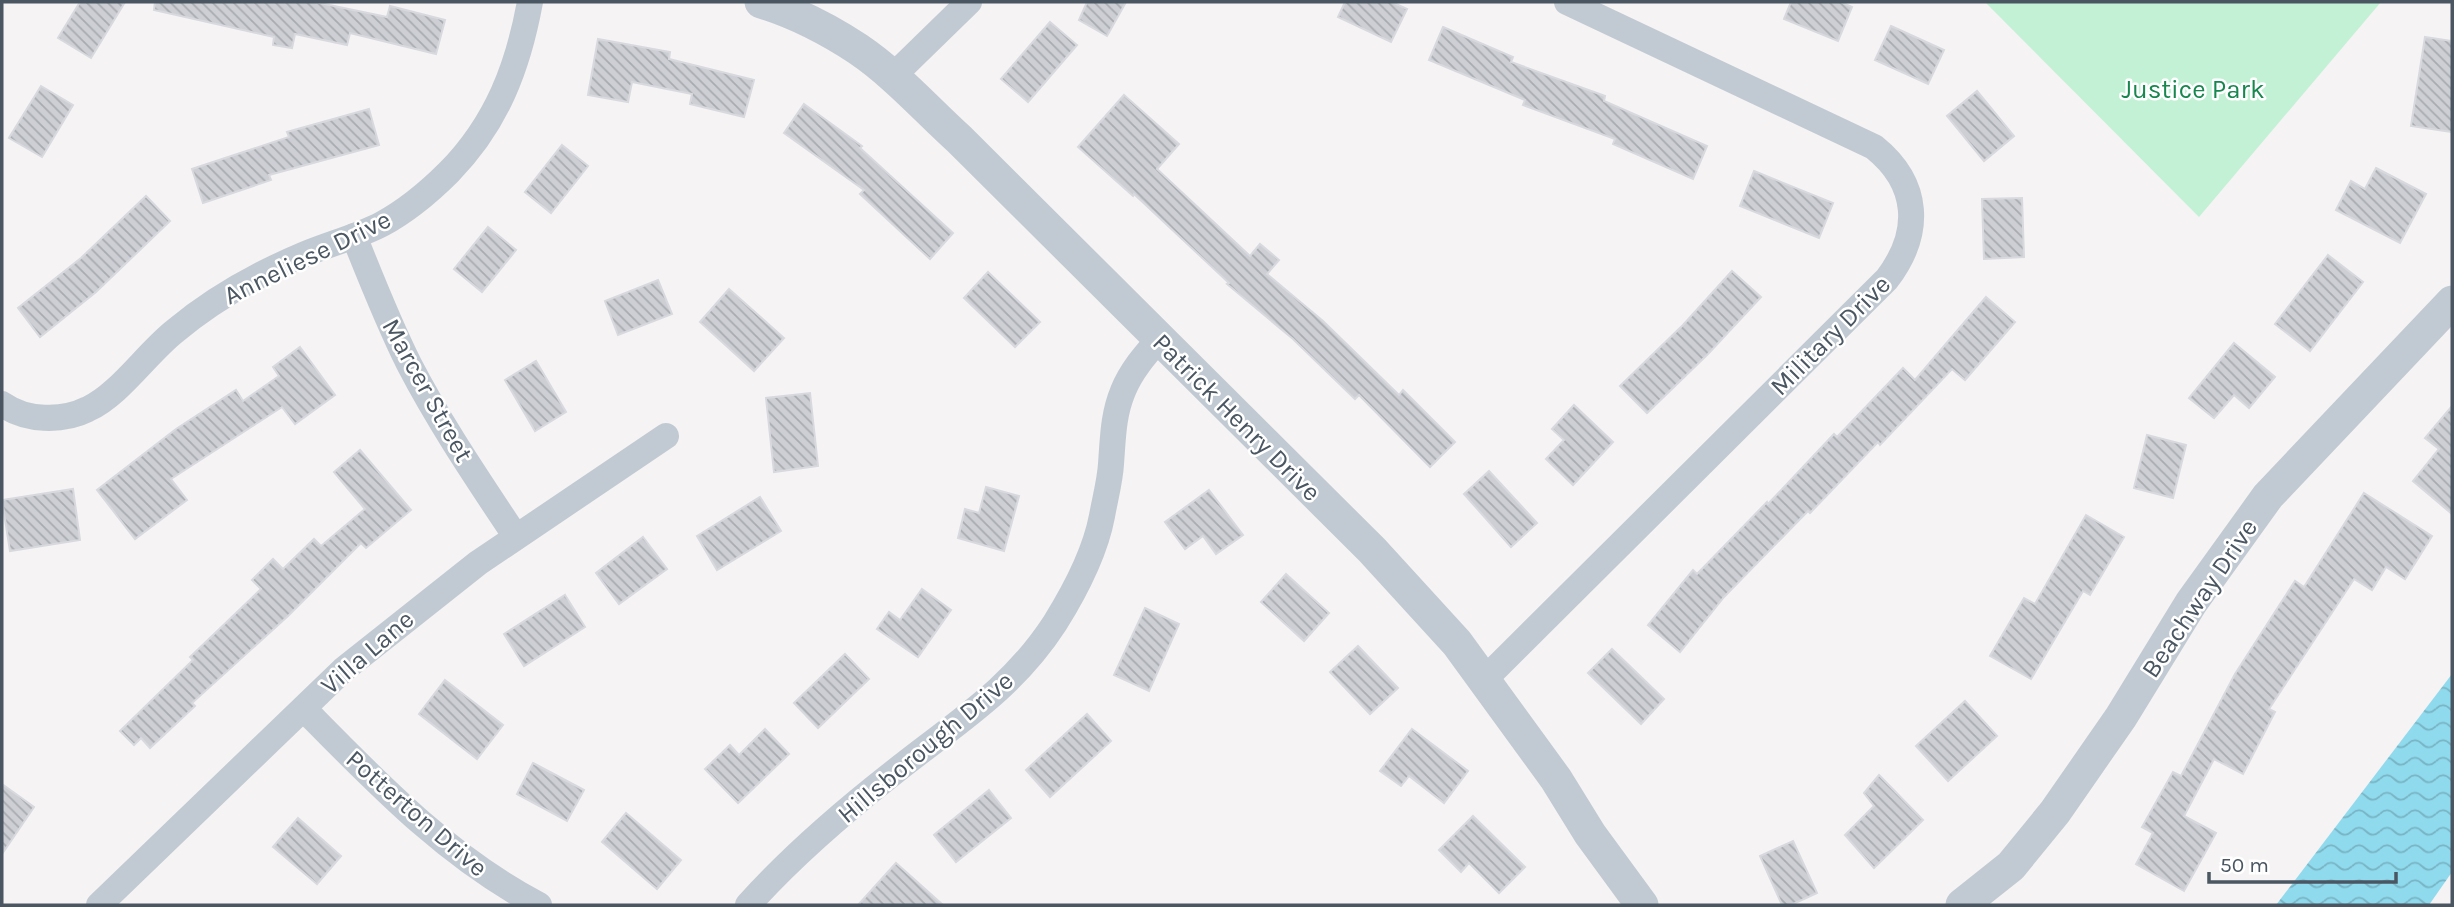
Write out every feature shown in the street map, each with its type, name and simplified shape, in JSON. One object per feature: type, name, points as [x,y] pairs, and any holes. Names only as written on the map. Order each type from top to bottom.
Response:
[{"type":"street","name":"Anneliese Drive","points":[[2,404],[25,415],[44,418],[72,415],[89,409],[107,397],[175,330],[216,301],[270,271],[383,223],[415,202],[449,172],[476,141],[500,101],[516,64],[530,2]]},
{"type":"street","name":"Patrick Henry Drive","points":[[761,2],[798,16],[858,49],[892,77],[959,139],[1371,550],[1457,643],[1485,679],[1556,779],[1590,834],[1642,905]]},
{"type":"street","points":[[892,77],[969,2]]},
{"type":"street","name":"Military Drive","points":[[1485,679],[1887,279],[1900,262],[1910,236],[1912,216],[1909,195],[1890,159],[1874,147],[1567,2]]},
{"type":"street","name":"Marcer Street","points":[[354,236],[410,365],[457,449],[516,537]]},
{"type":"street","name":"Beachway Drive","points":[[1962,905],[2011,866],[2056,812],[2121,717],[2190,603],[2268,496],[2452,302]]},
{"type":"street","name":"Hillsborough Drive","points":[[748,905],[808,845],[892,774],[988,701],[1024,665],[1055,623],[1091,552],[1101,520],[1111,467],[1114,419],[1123,390],[1138,363],[1159,339]]},
{"type":"street","name":"Villa Lane","points":[[99,905],[343,670],[478,563],[666,436]]},
{"type":"street","name":"Potterton Drive","points":[[304,709],[392,798],[462,857],[484,874],[539,905]]},
{"type":"green space","name":"Justice Park","points":[[1985,2],[2381,2],[2199,217]]},
{"type":"water","points":[[2452,674],[2452,872],[2429,905],[2276,905]]},
{"type":"building","points":[[80,2],[125,2],[91,58],[58,38]]},
{"type":"building","points":[[155,2],[315,2],[387,17],[390,6],[445,20],[436,54],[350,33],[347,45],[295,34],[292,48],[273,45],[274,37],[154,10]]},
{"type":"building","points":[[1087,2],[1126,2],[1107,36],[1079,20]]},
{"type":"building","points":[[1345,2],[1392,2],[1407,9],[1391,42],[1338,17]]},
{"type":"building","points":[[1791,2],[1841,2],[1852,7],[1838,41],[1784,19]]},
{"type":"building","points":[[1050,22],[1077,45],[1028,102],[1001,79]]},
{"type":"building","points":[[1891,26],[1944,50],[1928,84],[1875,60]]},
{"type":"building","points":[[1443,27],[1513,57],[1511,62],[1605,96],[1604,101],[1707,146],[1693,179],[1613,144],[1615,139],[1523,105],[1525,100],[1429,60]]},
{"type":"building","points":[[2425,37],[2452,41],[2452,132],[2411,126]]},
{"type":"building","points":[[598,39],[670,52],[669,59],[754,80],[744,117],[690,104],[692,94],[632,82],[628,102],[588,95]]},
{"type":"building","points":[[41,86],[73,105],[42,157],[9,138]]},
{"type":"building","points":[[1977,91],[2014,136],[1984,161],[1947,116]]},
{"type":"building","points":[[1124,95],[1179,144],[1157,169],[1250,256],[1260,244],[1279,260],[1267,274],[1323,321],[1399,395],[1403,390],[1455,442],[1430,467],[1359,395],[1355,399],[1293,339],[1227,284],[1229,283],[1134,194],[1133,196],[1078,147]]},
{"type":"building","points":[[804,104],[862,146],[860,148],[953,233],[930,259],[860,194],[864,190],[784,133]]},
{"type":"building","points":[[369,109],[379,145],[269,175],[271,180],[203,203],[192,169],[289,137],[287,132]]},
{"type":"building","points":[[562,145],[588,166],[551,213],[525,192]]},
{"type":"building","points":[[2376,168],[2426,194],[2400,243],[2336,210],[2351,181],[2365,189]]},
{"type":"building","points":[[1754,171],[1833,203],[1819,238],[1740,206]]},
{"type":"building","points":[[146,196],[170,221],[96,292],[40,337],[18,308],[81,258]]},
{"type":"building","points":[[2022,198],[2024,257],[1984,259],[1982,199]]},
{"type":"building","points":[[488,227],[516,250],[482,292],[454,269]]},
{"type":"building","points":[[2328,255],[2363,282],[2310,351],[2275,324]]},
{"type":"building","points":[[1732,271],[1761,297],[1708,354],[1647,413],[1620,386],[1683,325]]},
{"type":"building","points":[[988,272],[1040,322],[1015,347],[964,298]]},
{"type":"building","points":[[658,280],[672,314],[618,335],[605,301]]},
{"type":"building","points":[[729,289],[784,338],[754,371],[700,322]]},
{"type":"building","points":[[1986,297],[2015,322],[1965,380],[1952,369],[1880,445],[1878,442],[1724,597],[1680,652],[1648,625],[1693,570],[1697,574],[1834,434],[1837,437],[1903,368],[1915,380]]},
{"type":"building","points":[[2234,343],[2275,377],[2249,408],[2234,395],[2214,418],[2189,398]]},
{"type":"building","points":[[300,347],[335,395],[295,424],[282,407],[171,479],[187,500],[135,539],[97,490],[176,429],[236,390],[243,401],[279,376],[273,367]]},
{"type":"building","points":[[536,361],[566,412],[535,431],[505,380]]},
{"type":"building","points":[[810,393],[818,466],[774,472],[766,398]]},
{"type":"building","points":[[1574,405],[1613,442],[1573,485],[1546,459],[1564,440],[1552,429]]},
{"type":"building","points":[[2452,406],[2452,514],[2413,481],[2439,449],[2425,438]]},
{"type":"building","points":[[2147,435],[2186,445],[2173,498],[2134,488]]},
{"type":"building","points":[[360,450],[411,510],[366,548],[361,543],[288,616],[192,703],[195,706],[150,748],[141,738],[134,745],[120,731],[193,660],[190,657],[261,589],[252,580],[273,559],[283,569],[314,539],[321,546],[365,509],[334,472]]},
{"type":"building","points":[[1489,471],[1537,523],[1511,547],[1464,494]]},
{"type":"building","points":[[986,487],[1019,496],[1004,551],[958,538],[965,509],[979,513]]},
{"type":"building","points":[[73,489],[80,540],[10,551],[2,500]]},
{"type":"building","points":[[1209,490],[1243,535],[1216,554],[1203,536],[1185,549],[1165,522]]},
{"type":"building","points":[[2364,493],[2432,536],[2405,579],[2386,567],[2372,590],[2354,579],[2269,709],[2275,712],[2243,774],[2214,759],[2184,816],[2216,833],[2184,891],[2136,864],[2153,833],[2142,827],[2173,772],[2181,776],[2235,674],[2295,581],[2304,587]]},
{"type":"building","points":[[760,497],[781,531],[717,570],[697,536]]},
{"type":"building","points":[[2086,515],[2124,537],[2090,595],[2083,591],[2031,679],[1990,656],[2024,598],[2035,604]]},
{"type":"building","points":[[643,537],[667,569],[619,604],[596,573]]},
{"type":"building","points":[[1286,574],[1329,613],[1304,641],[1261,602]]},
{"type":"building","points":[[922,589],[951,610],[918,657],[877,629],[889,612],[900,620]]},
{"type":"building","points":[[565,595],[585,627],[524,666],[504,634]]},
{"type":"building","points":[[1145,608],[1179,624],[1149,691],[1114,675]]},
{"type":"building","points":[[1358,646],[1398,688],[1370,714],[1330,672]]},
{"type":"building","points":[[1612,649],[1664,699],[1641,724],[1588,673]]},
{"type":"building","points":[[845,654],[869,679],[818,728],[794,703]]},
{"type":"building","points":[[445,680],[503,725],[477,759],[419,714]]},
{"type":"building","points":[[1965,701],[1997,736],[1948,781],[1916,746]]},
{"type":"building","points":[[1087,714],[1111,741],[1050,797],[1026,770]]},
{"type":"building","points":[[765,729],[789,754],[738,803],[705,769],[730,745],[739,755]]},
{"type":"building","points":[[1412,729],[1468,771],[1444,803],[1409,776],[1401,786],[1380,771]]},
{"type":"building","points":[[533,763],[584,790],[567,821],[517,794]]},
{"type":"building","points":[[1879,775],[1923,820],[1874,868],[1845,835],[1874,806],[1864,793]]},
{"type":"building","points":[[2,784],[34,807],[2,854]]},
{"type":"building","points":[[989,790],[1011,818],[956,862],[934,835]]},
{"type":"building","points":[[626,813],[681,860],[657,889],[602,842]]},
{"type":"building","points":[[1473,816],[1525,867],[1499,893],[1469,863],[1461,872],[1439,850]]},
{"type":"building","points":[[298,818],[341,856],[317,884],[273,847]]},
{"type":"building","points":[[1793,841],[1817,893],[1791,905],[1782,905],[1760,856]]},
{"type":"building","points":[[896,863],[943,905],[858,905]]}]
